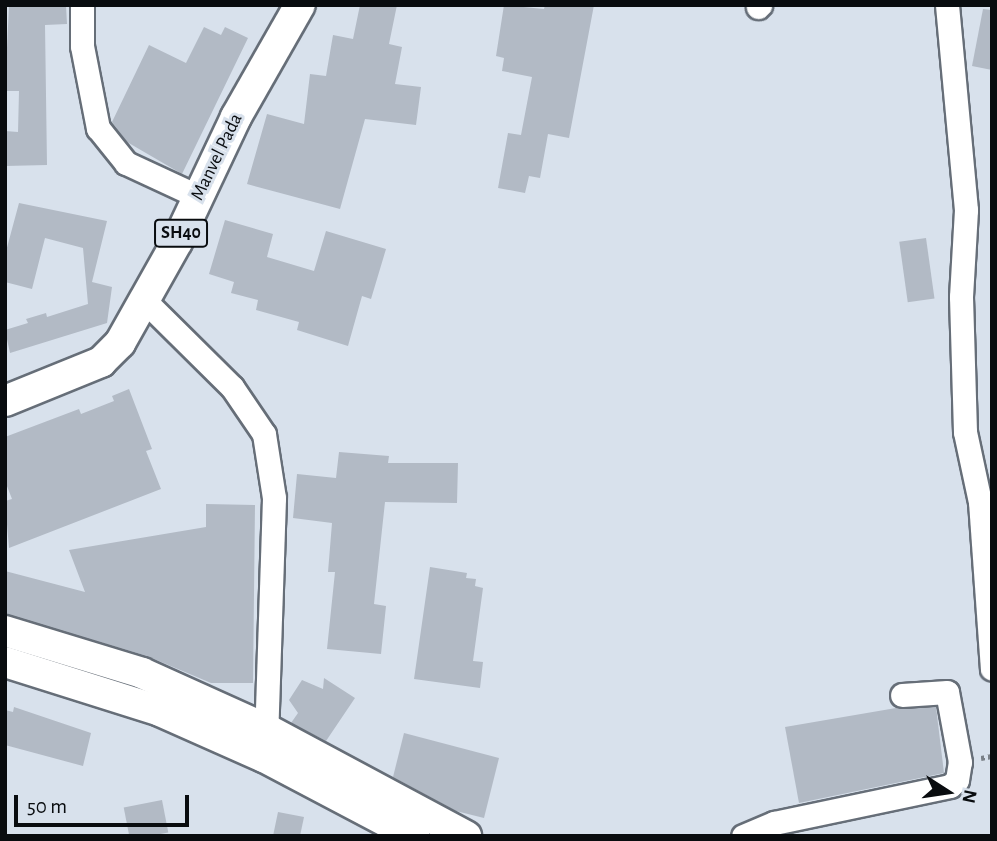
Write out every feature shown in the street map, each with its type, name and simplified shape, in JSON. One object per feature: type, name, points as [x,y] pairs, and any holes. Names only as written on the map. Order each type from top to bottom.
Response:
[{"type":"main road","name":"Manvel Pada","points":[[5,401],[101,362],[120,343],[300,5]]},
{"type":"main road","points":[[5,631],[142,673],[266,743],[414,836]]},
{"type":"main road","points":[[5,662],[266,743],[466,836]]},
{"type":"street","points":[[82,5],[82,46],[98,128],[126,163],[197,196]]},
{"type":"street","points":[[947,5],[966,210],[961,297],[965,341],[965,432],[980,502],[992,669]]},
{"type":"street","points":[[144,300],[232,387],[264,434],[274,498],[266,743]]},
{"type":"street","points":[[754,831],[933,793],[957,780],[967,761],[947,692],[902,695]]},
{"type":"building","points":[[9,5],[66,5],[67,24],[45,25],[47,165],[5,166],[5,131],[18,132],[19,91],[5,91]]},
{"type":"building","points":[[360,5],[397,5],[389,44],[402,47],[395,84],[421,87],[416,125],[365,119],[340,209],[247,184],[267,114],[304,124],[310,74],[326,76],[333,35],[353,39]]},
{"type":"building","points":[[504,5],[544,9],[545,5],[594,5],[569,138],[548,134],[540,178],[529,176],[525,193],[498,188],[508,133],[521,135],[532,77],[502,71],[504,58],[496,56]]},
{"type":"building","points":[[983,9],[992,10],[992,70],[972,66]]},
{"type":"building","points":[[204,27],[221,35],[225,27],[248,38],[182,174],[127,142],[112,122],[149,45],[186,63]]},
{"type":"building","points":[[19,203],[107,221],[92,282],[112,287],[107,323],[10,353],[5,330],[28,323],[26,319],[46,313],[47,317],[88,304],[83,248],[45,238],[32,289],[5,282],[5,255]]},
{"type":"building","points":[[225,220],[273,234],[267,257],[314,271],[326,231],[386,249],[371,299],[362,296],[348,346],[297,330],[299,322],[256,310],[258,300],[231,293],[234,282],[209,274]]},
{"type":"building","points":[[926,238],[934,298],[908,302],[899,242]]},
{"type":"building","points":[[129,389],[152,449],[146,451],[161,489],[9,548],[5,501],[12,499],[5,481],[5,437],[79,409],[81,414],[114,401],[112,396]]},
{"type":"building","points":[[339,452],[389,456],[388,463],[458,463],[457,503],[385,502],[374,604],[386,606],[381,654],[327,649],[335,572],[328,572],[332,523],[293,518],[297,474],[336,478]]},
{"type":"building","points":[[206,504],[255,505],[253,683],[211,683],[147,656],[5,614],[5,571],[85,592],[69,550],[206,527]]},
{"type":"building","points":[[430,567],[467,573],[466,578],[476,579],[475,586],[483,588],[473,661],[483,662],[480,688],[414,679]]},
{"type":"building","points":[[324,678],[355,698],[326,741],[291,723],[298,713],[289,700],[302,680],[323,689]]},
{"type":"building","points":[[14,707],[91,733],[83,766],[5,745],[5,710],[13,712]]},
{"type":"building","points":[[936,707],[944,773],[799,803],[785,727],[896,708]]},
{"type":"building","points":[[404,733],[499,758],[484,818],[456,811],[393,777]]},
{"type":"building","points":[[162,800],[168,832],[129,836],[124,807]]},
{"type":"building","points":[[278,812],[304,817],[300,836],[273,836]]}]
